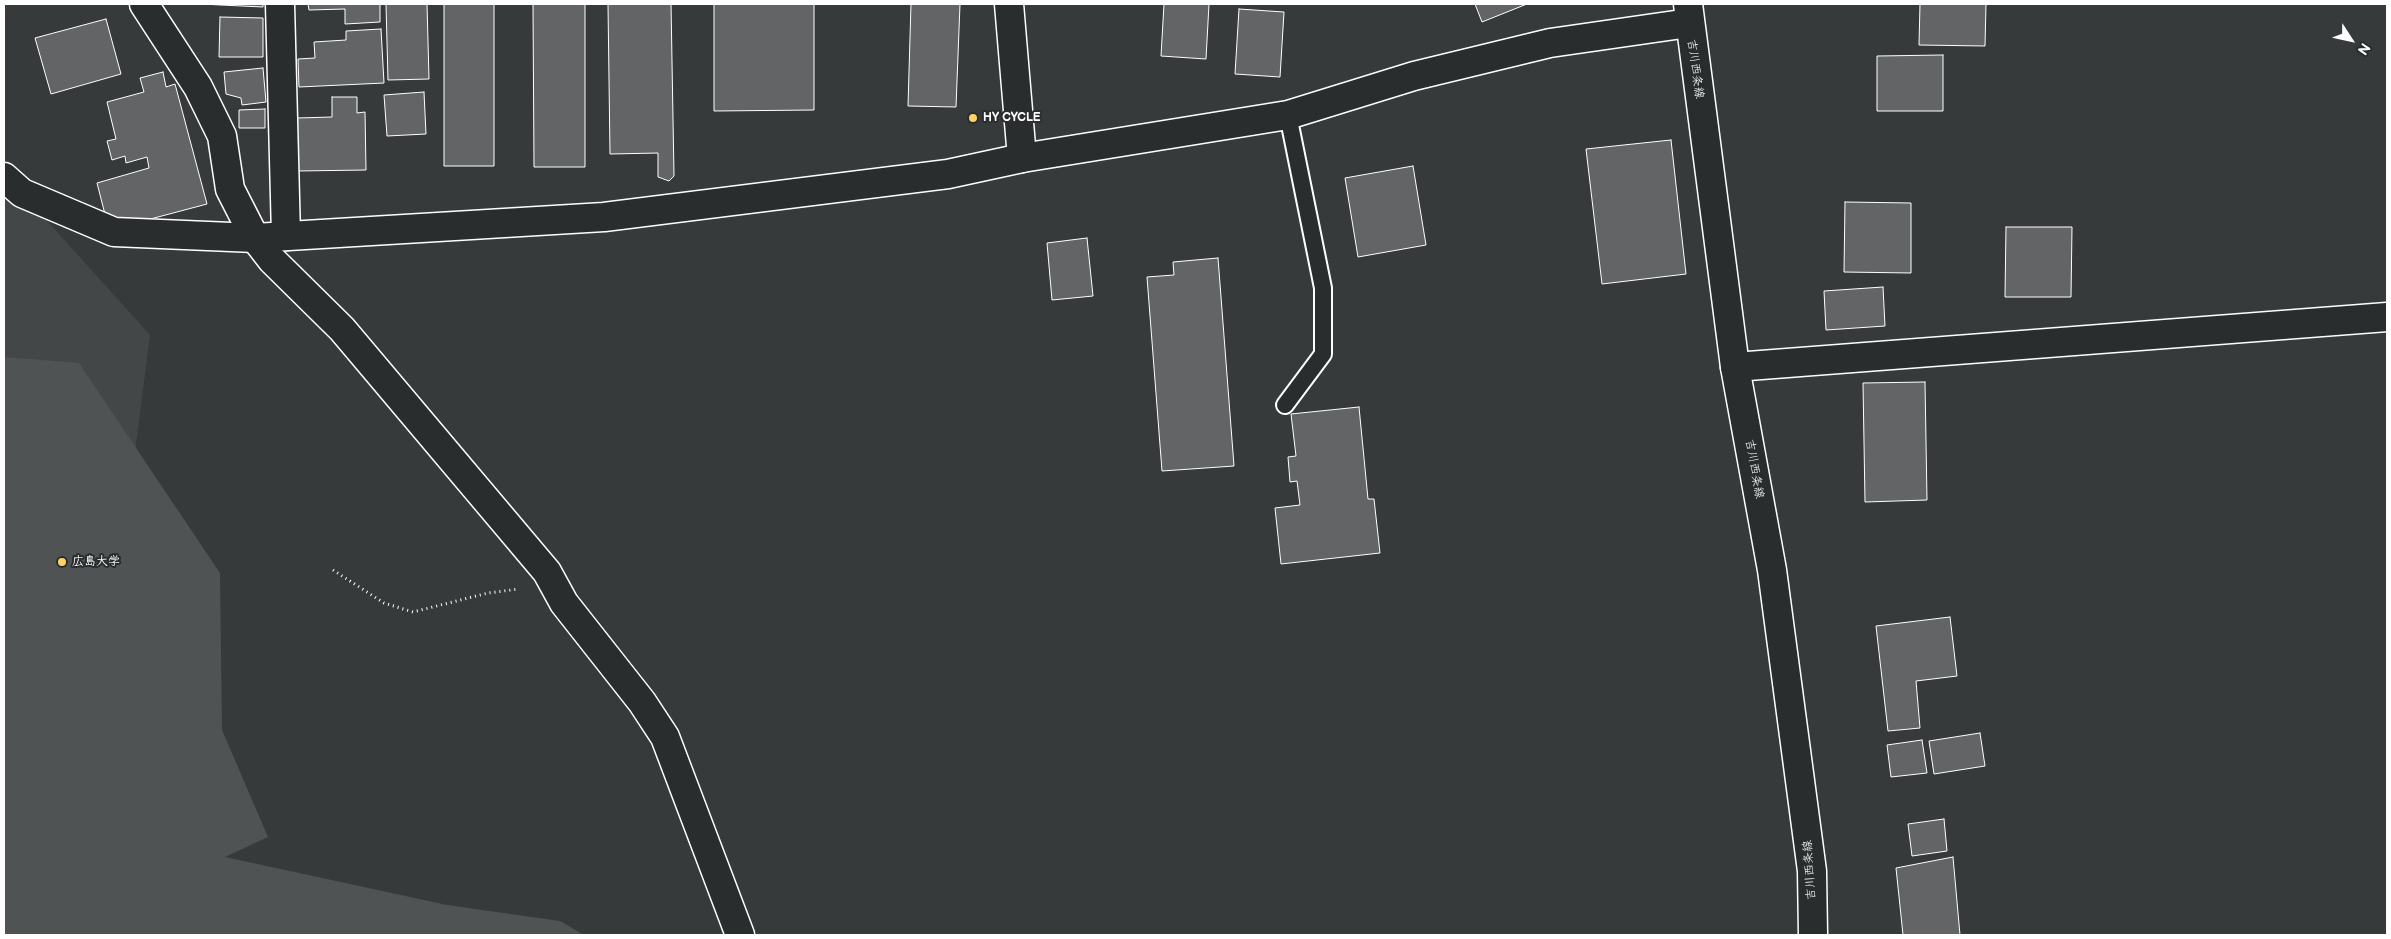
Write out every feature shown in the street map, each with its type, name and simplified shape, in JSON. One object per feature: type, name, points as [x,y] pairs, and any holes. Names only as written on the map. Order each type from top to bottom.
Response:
[{"type":"street","points":[[144,4],[198,87],[222,136],[230,189],[255,238],[272,260],[342,329],[548,572],[564,603],[642,702],[665,737],[740,935]]},
{"type":"street","points":[[280,4],[286,236]]},
{"type":"street","points":[[1009,4],[1022,158]]},
{"type":"street","points":[[4,177],[22,193],[114,232],[255,238],[604,217],[948,174],[1022,158],[1288,115],[1414,76],[1550,43],[1689,13]]},
{"type":"street","name":"吉川西条線","points":[[1689,13],[1735,367],[1772,570],[1812,871],[1813,935]]},
{"type":"street","points":[[1735,367],[2387,317]]},
{"type":"lane","points":[[1285,405],[1323,354],[1322,288],[1288,115]]},
{"type":"path","points":[[333,570],[384,603],[413,612],[488,593],[554,585]]},
{"type":"shaded area","name":"広島大学","points":[[4,179],[22,193],[150,335],[92,788],[4,821]]},
{"type":"shaded area","points":[[4,357],[79,363],[220,573],[222,730],[268,837],[225,857],[447,905],[560,921],[584,935],[4,935]]},
{"type":"building","points":[[200,4],[263,4],[263,7]]},
{"type":"building","points":[[308,4],[380,4],[380,22],[345,24],[345,9],[309,10]]},
{"type":"building","points":[[386,4],[427,4],[429,79],[388,80]]},
{"type":"building","points":[[444,4],[494,4],[494,166],[444,166]]},
{"type":"building","points":[[533,4],[585,4],[585,167],[534,167]]},
{"type":"building","points":[[608,4],[671,4],[674,176],[669,181],[658,177],[658,153],[610,154]]},
{"type":"building","points":[[714,4],[814,4],[814,110],[714,111]]},
{"type":"building","points":[[911,4],[960,4],[956,107],[908,106]]},
{"type":"building","points":[[1164,4],[1209,4],[1206,59],[1161,56]]},
{"type":"building","points":[[1475,4],[1527,4],[1482,22]]},
{"type":"building","points":[[1920,4],[1986,4],[1985,46],[1919,45]]},
{"type":"building","points":[[1239,9],[1284,12],[1280,77],[1235,74]]},
{"type":"building","points":[[220,17],[263,18],[263,57],[219,57]]},
{"type":"building","points":[[106,19],[121,74],[51,94],[35,38]]},
{"type":"building","points":[[381,29],[384,83],[299,87],[298,59],[315,58],[314,42],[346,40],[346,31]]},
{"type":"building","points":[[1943,55],[1943,111],[1877,111],[1877,56]]},
{"type":"building","points":[[263,68],[266,102],[242,105],[241,98],[226,94],[224,72]]},
{"type":"building","points":[[163,72],[166,87],[175,84],[207,204],[109,230],[97,183],[149,168],[147,157],[126,163],[125,156],[112,160],[107,141],[116,139],[107,102],[144,92],[140,78]]},
{"type":"building","points":[[424,92],[426,134],[387,136],[384,95]]},
{"type":"building","points":[[332,97],[357,97],[357,113],[365,112],[366,170],[297,171],[297,118],[332,117]]},
{"type":"building","points":[[265,109],[265,128],[239,128],[239,110]]},
{"type":"building","points":[[1671,140],[1686,274],[1602,284],[1586,149]]},
{"type":"building","points":[[1413,166],[1426,245],[1358,257],[1345,178]]},
{"type":"building","points":[[1845,202],[1911,203],[1911,273],[1844,272]]},
{"type":"building","points":[[2006,227],[2072,227],[2071,297],[2005,297]]},
{"type":"building","points":[[1087,238],[1093,296],[1052,300],[1047,243]]},
{"type":"building","points":[[1218,258],[1234,466],[1162,471],[1147,277],[1174,275],[1173,262]]},
{"type":"building","points":[[1883,287],[1885,326],[1826,330],[1824,291]]},
{"type":"building","points":[[1925,382],[1927,500],[1865,502],[1863,383]]},
{"type":"building","points":[[1359,407],[1368,499],[1374,499],[1380,553],[1281,564],[1275,508],[1300,505],[1297,481],[1290,482],[1288,457],[1296,456],[1291,414]]},
{"type":"building","points":[[1950,617],[1957,676],[1916,681],[1920,728],[1888,731],[1876,626]]},
{"type":"building","points":[[1980,733],[1985,766],[1934,774],[1929,741]]},
{"type":"building","points":[[1922,740],[1927,773],[1891,777],[1887,745]]},
{"type":"building","points":[[1944,819],[1947,851],[1912,856],[1908,824]]},
{"type":"building","points":[[1953,857],[1960,935],[1903,935],[1896,868]]},
{"type":"place","name":"HY CYCLE","points":[[973,118]]},
{"type":"place","name":"広島大学","points":[[62,562]]}]
